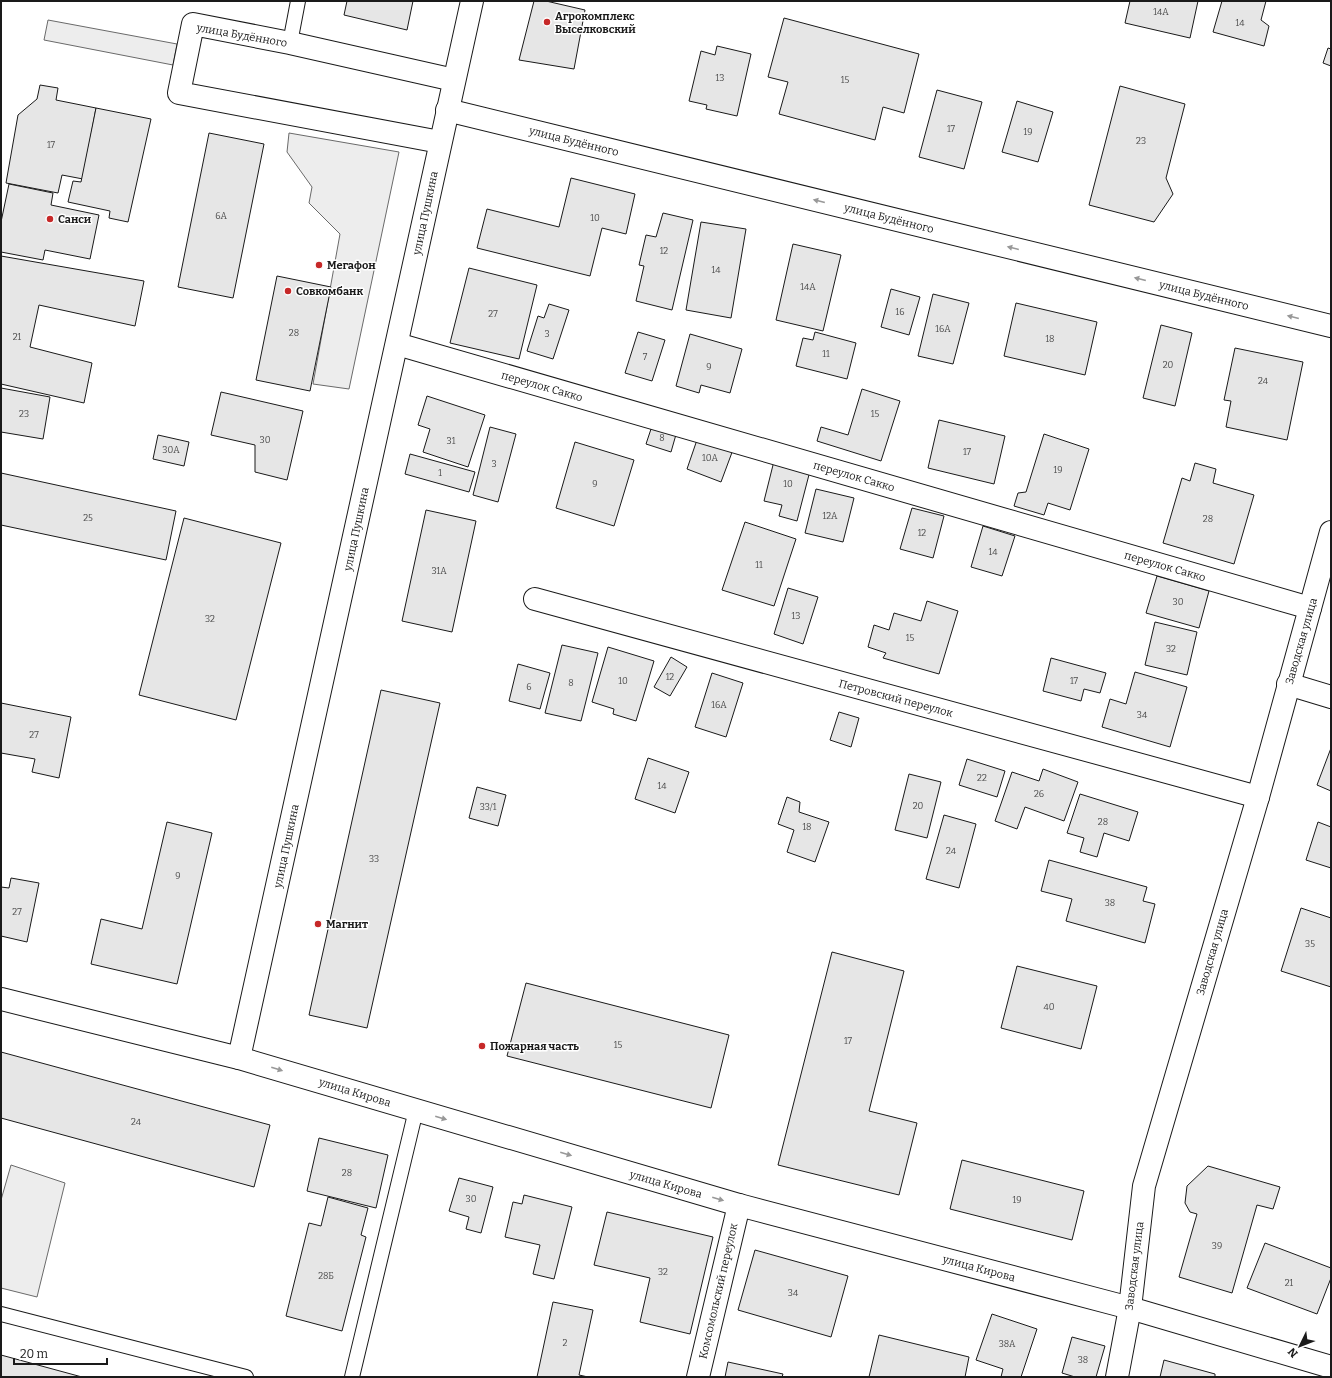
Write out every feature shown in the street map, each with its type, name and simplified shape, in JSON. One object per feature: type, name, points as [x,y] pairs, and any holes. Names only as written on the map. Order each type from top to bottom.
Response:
[{"type":"street","name":"улица Пушкина","points":[[239,1058],[472,1]]},
{"type":"street","name":"улица Будённого","points":[[440,142],[180,93],[193,24],[454,80]]},
{"type":"street","name":"улица Будённого","points":[[447,110],[1331,326]]},
{"type":"street","name":"переулок Сакко","points":[[397,344],[1310,608]]},
{"type":"street","name":"Заводская улица","points":[[1116,1377],[1130,1308],[1144,1186],[1258,797],[1331,532]]},
{"type":"street","name":"Петровский переулок","points":[[535,598],[1258,797]]},
{"type":"street","points":[[1288,684],[1331,697]]},
{"type":"street","name":"улица Кирова","points":[[1,999],[239,1058],[739,1205],[1130,1308],[1331,1367]]},
{"type":"street","name":"Комсомольский переулок","points":[[698,1377],[739,1205]]},
{"type":"lane","points":[[290,44],[298,1]]},
{"type":"lane","points":[[352,1377],[416,1110]]},
{"type":"lane","points":[[1,1314],[246,1377]]},
{"type":"shaded area","points":[[48,20],[177,44],[173,65],[44,40]]},
{"type":"shaded area","points":[[289,133],[399,152],[349,389],[313,384],[340,234],[309,203],[312,187],[287,152]]},
{"type":"shaded area","points":[[11,1165],[65,1183],[37,1297],[1,1288],[1,1200]]},
{"type":"building","points":[[347,1],[413,1],[407,30],[344,15]]},
{"type":"building","points":[[534,1],[546,1],[585,10],[574,69],[519,60]]},
{"type":"building","points":[[1130,1],[1198,1],[1190,38],[1125,23]]},
{"type":"building","points":[[1222,1],[1266,1],[1261,20],[1269,26],[1264,46],[1213,32]]},
{"type":"building","points":[[784,18],[919,54],[904,113],[883,107],[875,140],[779,114],[788,82],[768,77]]},
{"type":"building","points":[[717,46],[751,54],[737,116],[706,109],[707,105],[689,101],[701,51],[715,55]]},
{"type":"building","points":[[1328,48],[1331,49],[1331,66],[1323,63]]},
{"type":"building","points":[[40,85],[58,88],[56,100],[96,108],[83,179],[62,175],[58,193],[6,183],[18,115],[37,99]]},
{"type":"building","points":[[1120,86],[1185,104],[1166,178],[1173,194],[1154,222],[1089,205]]},
{"type":"building","points":[[937,90],[982,102],[964,169],[919,157]]},
{"type":"building","points":[[1017,101],[1053,112],[1038,162],[1002,152]]},
{"type":"building","points":[[96,108],[151,119],[128,222],[109,218],[110,211],[68,202],[73,181],[81,182]]},
{"type":"building","points":[[209,133],[264,144],[233,298],[178,287]]},
{"type":"building","points":[[571,178],[635,194],[626,234],[602,228],[590,276],[477,248],[487,209],[559,227]]},
{"type":"building","name":"Санси","points":[[9,184],[53,193],[51,205],[99,215],[90,259],[45,250],[43,260],[1,252],[1,222]]},
{"type":"building","points":[[663,213],[693,220],[672,310],[636,301],[644,266],[639,265],[646,235],[656,237]]},
{"type":"building","points":[[701,222],[746,229],[731,318],[686,310]]},
{"type":"building","points":[[793,244],[841,255],[823,331],[776,320]]},
{"type":"building","points":[[1,256],[144,281],[135,326],[39,305],[30,347],[92,363],[84,403],[1,384]]},
{"type":"building","points":[[469,268],[537,285],[519,359],[450,343]]},
{"type":"building","points":[[277,276],[331,287],[310,391],[256,380]]},
{"type":"building","points":[[891,289],[920,297],[909,335],[881,327]]},
{"type":"building","points":[[933,294],[969,303],[953,364],[918,356]]},
{"type":"building","points":[[1016,303],[1097,322],[1085,375],[1004,356]]},
{"type":"building","points":[[549,304],[569,310],[553,359],[527,351],[538,316],[544,318]]},
{"type":"building","points":[[1161,325],[1192,333],[1175,406],[1143,398]]},
{"type":"building","points":[[638,332],[665,340],[652,381],[625,373]]},
{"type":"building","points":[[815,332],[856,343],[847,379],[796,366],[803,338],[813,340]]},
{"type":"building","points":[[690,334],[742,349],[730,393],[701,385],[699,393],[676,386]]},
{"type":"building","points":[[1235,348],[1303,362],[1287,440],[1226,427],[1231,401],[1224,400]]},
{"type":"building","points":[[1,388],[50,397],[43,439],[1,432]]},
{"type":"building","points":[[862,389],[900,401],[881,461],[817,441],[821,427],[848,435]]},
{"type":"building","points":[[221,392],[303,411],[287,480],[255,472],[255,445],[211,435]]},
{"type":"building","points":[[427,396],[485,415],[468,467],[423,452],[430,429],[418,425]]},
{"type":"building","points":[[939,420],[1005,436],[994,484],[928,468]]},
{"type":"building","points":[[653,423],[677,431],[671,452],[646,444]]},
{"type":"building","points":[[490,427],[516,434],[498,502],[473,495]]},
{"type":"building","points":[[699,434],[734,447],[721,482],[687,469]]},
{"type":"building","points":[[1044,434],[1089,449],[1070,510],[1048,503],[1044,515],[1014,506],[1018,493],[1026,492]]},
{"type":"building","points":[[158,435],[189,442],[184,466],[153,459]]},
{"type":"building","points":[[575,442],[634,460],[614,526],[556,508]]},
{"type":"building","points":[[410,454],[475,472],[469,492],[405,474]]},
{"type":"building","points":[[775,457],[811,467],[797,521],[779,516],[782,505],[764,501]]},
{"type":"building","points":[[1195,463],[1216,469],[1213,483],[1254,495],[1234,564],[1163,543],[1182,478],[1190,481]]},
{"type":"building","points":[[1,473],[176,511],[166,560],[1,525]]},
{"type":"building","points":[[816,489],[854,498],[843,542],[805,533]]},
{"type":"building","points":[[912,508],[944,516],[933,558],[900,549]]},
{"type":"building","points":[[426,510],[476,521],[452,632],[402,621]]},
{"type":"building","points":[[184,518],[281,543],[236,720],[139,695]]},
{"type":"building","points":[[745,522],[796,539],[774,606],[722,590]]},
{"type":"building","points":[[983,526],[1015,536],[1002,576],[971,567]]},
{"type":"building","points":[[1157,576],[1209,591],[1199,628],[1146,613]]},
{"type":"building","points":[[788,588],[818,597],[803,644],[774,634]]},
{"type":"building","points":[[927,601],[958,611],[939,674],[883,658],[886,653],[868,647],[874,625],[889,630],[894,613],[921,621]]},
{"type":"building","points":[[1155,622],[1197,632],[1187,675],[1145,665]]},
{"type":"building","points":[[562,645],[598,653],[581,721],[545,713]]},
{"type":"building","points":[[608,647],[654,661],[636,721],[613,714],[614,709],[592,702]]},
{"type":"building","points":[[671,657],[687,667],[670,696],[654,687]]},
{"type":"building","points":[[1051,658],[1106,673],[1100,693],[1084,689],[1081,701],[1043,691]]},
{"type":"building","points":[[518,664],[550,673],[540,709],[509,701]]},
{"type":"building","points":[[1135,672],[1187,687],[1170,747],[1102,727],[1110,699],[1126,704]]},
{"type":"building","points":[[712,673],[743,683],[726,737],[695,727]]},
{"type":"building","points":[[381,690],[440,703],[367,1028],[309,1015]]},
{"type":"building","points":[[1,703],[71,717],[59,778],[32,772],[35,759],[1,753]]},
{"type":"building","points":[[839,712],[859,718],[851,747],[830,740]]},
{"type":"building","points":[[1331,748],[1331,791],[1317,785]]},
{"type":"building","points":[[648,758],[689,772],[675,813],[635,799]]},
{"type":"building","points":[[967,759],[1005,771],[997,797],[959,785]]},
{"type":"building","points":[[1043,769],[1078,782],[1064,821],[1025,807],[1017,829],[995,821],[1012,772],[1039,781]]},
{"type":"building","points":[[909,774],[941,782],[927,838],[895,830]]},
{"type":"building","points":[[477,787],[506,795],[498,826],[469,818]]},
{"type":"building","points":[[1080,794],[1138,812],[1129,841],[1104,833],[1097,857],[1080,852],[1084,838],[1067,833]]},
{"type":"building","points":[[787,797],[800,802],[799,812],[829,822],[815,862],[787,852],[794,830],[778,824]]},
{"type":"building","points":[[944,815],[976,824],[959,888],[926,879]]},
{"type":"building","points":[[167,822],[212,833],[177,984],[91,964],[101,919],[142,929]]},
{"type":"building","points":[[1318,822],[1331,827],[1331,868],[1306,860]]},
{"type":"building","points":[[1049,860],[1147,887],[1143,901],[1155,904],[1145,943],[1066,921],[1072,899],[1041,891]]},
{"type":"building","points":[[11,878],[39,883],[27,942],[1,936],[1,887],[9,888]]},
{"type":"building","points":[[1301,908],[1331,918],[1331,987],[1281,971]]},
{"type":"building","points":[[832,952],[904,971],[869,1111],[917,1123],[899,1195],[778,1165]]},
{"type":"building","points":[[1017,966],[1097,986],[1081,1049],[1001,1028]]},
{"type":"building","points":[[526,983],[729,1035],[711,1108],[507,1056]]},
{"type":"building","points":[[1,1052],[270,1125],[254,1187],[1,1118]]},
{"type":"building","points":[[319,1138],[388,1155],[376,1208],[307,1191]]},
{"type":"building","points":[[962,1160],[1084,1191],[1072,1240],[950,1209]]},
{"type":"building","points":[[1208,1166],[1280,1187],[1273,1209],[1257,1205],[1232,1293],[1179,1277],[1197,1214],[1190,1212],[1185,1203],[1187,1186]]},
{"type":"building","points":[[459,1178],[493,1187],[481,1233],[466,1229],[469,1217],[449,1211]]},
{"type":"building","points":[[524,1195],[572,1207],[554,1279],[533,1274],[540,1245],[505,1237],[513,1202],[522,1204]]},
{"type":"building","points":[[328,1197],[368,1208],[361,1235],[366,1237],[342,1331],[286,1316],[309,1223],[321,1226]]},
{"type":"building","points":[[607,1212],[713,1237],[690,1334],[640,1322],[650,1278],[594,1265]]},
{"type":"building","points":[[1265,1243],[1331,1268],[1331,1278],[1317,1314],[1247,1288]]},
{"type":"building","points":[[755,1250],[848,1276],[831,1337],[738,1310]]},
{"type":"building","points":[[553,1302],[593,1310],[579,1375],[588,1377],[537,1377]]},
{"type":"building","points":[[992,1314],[1037,1329],[1021,1377],[1001,1377],[1003,1369],[976,1360]]},
{"type":"building","points":[[879,1335],[969,1357],[965,1377],[869,1377]]},
{"type":"building","points":[[1072,1337],[1105,1346],[1096,1377],[1075,1377],[1062,1373]]},
{"type":"building","points":[[1,1355],[82,1377],[1,1377]]},
{"type":"building","points":[[1164,1360],[1215,1374],[1215,1377],[1160,1377]]},
{"type":"building","points":[[728,1362],[783,1374],[782,1377],[725,1377]]},
{"type":"place","name":"Агрокомплекс Выселковский","points":[[547,22]]},
{"type":"place","name":"Санси","points":[[50,219]]},
{"type":"place","name":"Мегафон","points":[[319,265]]},
{"type":"place","name":"Совкомбанк","points":[[288,291]]},
{"type":"place","name":"Магнит","points":[[318,924]]},
{"type":"place","name":"Пожарная часть","points":[[482,1046]]}]
